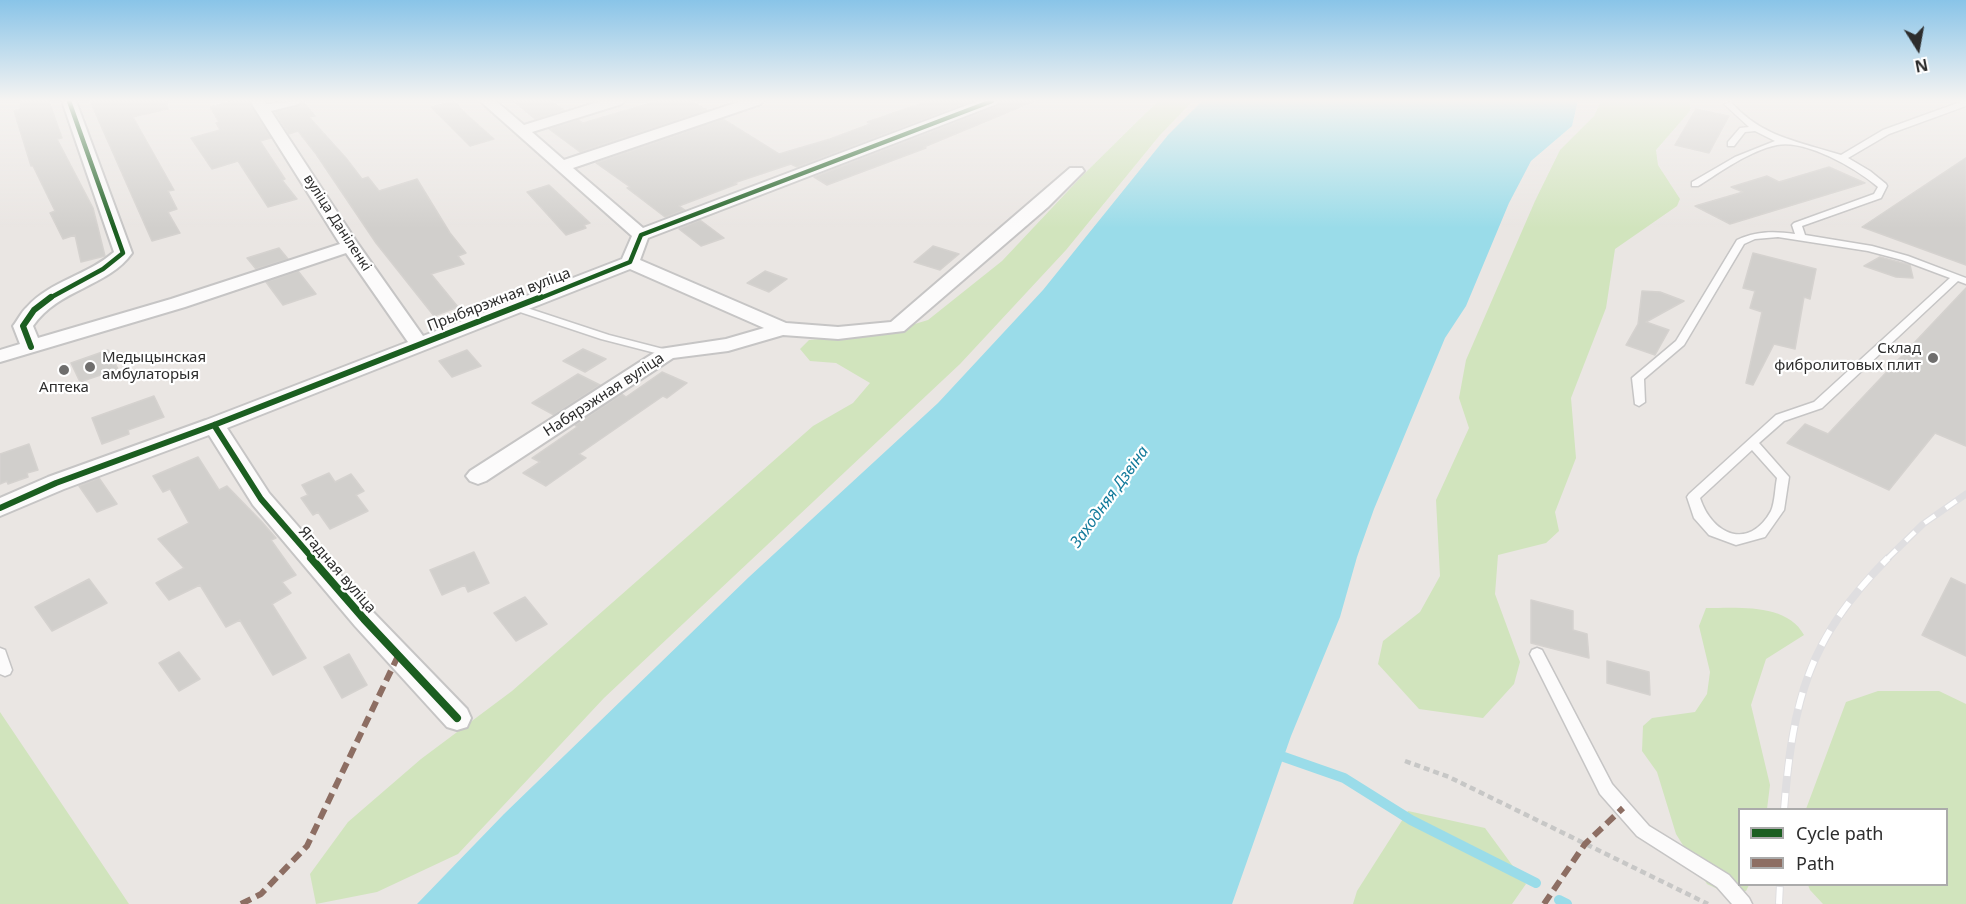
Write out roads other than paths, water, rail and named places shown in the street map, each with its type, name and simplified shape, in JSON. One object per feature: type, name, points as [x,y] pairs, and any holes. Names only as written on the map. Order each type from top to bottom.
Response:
[{"type":"street","points":[[31,347],[23,326],[34,309],[73,284],[116,261],[123,253],[84,143]]},
{"type":"street","name":"вуліца Даніленкі","points":[[284,143],[350,246],[419,344]]},
{"type":"street","points":[[535,143],[641,235]]},
{"type":"street","points":[[562,166],[630,143]]},
{"type":"street","points":[[782,329],[630,262],[641,235],[880,143]]},
{"type":"street","name":"Набярэжная вуліца","points":[[478,476],[666,353],[728,345],[782,329],[838,333],[897,327],[1076,171]]},
{"type":"street","points":[[0,356],[178,303],[350,246]]},
{"type":"street","name":"Прыбярэжная вуліца","points":[[0,508],[56,483],[518,308],[630,262]]},
{"type":"street","name":"Ягадная вуліца","points":[[214,425],[261,499],[364,619],[457,718]]},
{"type":"lane","points":[[1695,184],[1720,168],[1775,143]]},
{"type":"lane","points":[[1788,143],[1842,158],[1883,186],[1878,196],[1797,225],[1801,237]]},
{"type":"lane","points":[[1842,158],[1867,143]]},
{"type":"lane","points":[[1639,402],[1638,378],[1680,343],[1740,242],[1753,236],[1778,234],[1869,248],[1905,258],[1961,279],[1818,405],[1780,418],[1752,443],[1693,497],[1699,515],[1714,532],[1736,540],[1760,534],[1778,510],[1783,477],[1752,443]]},
{"type":"lane","points":[[518,308],[605,337],[666,353]]},
{"type":"lane","points":[[0,654],[5,670]]},
{"type":"lane","points":[[1537,654],[1606,789],[1643,831],[1723,881],[1743,904]]},
{"type":"water","name":"Заходняя Дзвіна","points":[[1161,143],[1552,143],[1531,161],[1509,203],[1466,306],[1445,338],[1374,509],[1357,557],[1340,617],[1291,736],[1232,904],[417,904],[504,814],[749,577],[938,403],[1043,290]]},
{"type":"waterway","points":[[1284,757],[1344,778],[1411,820],[1536,883]]},
{"type":"waterway","points":[[1559,900],[1567,904]]},
{"type":"railway","points":[[1888,558],[1923,524],[1966,494]]},
{"type":"railway","points":[[1784,808],[1793,735],[1809,673],[1822,644],[1839,616],[1888,558]]},
{"type":"railway","points":[[1779,904],[1780,886]]},
{"type":"place","name":"Склад фибролитовых плит","points":[[1933,358]]},
{"type":"place","name":"Медыцынская амбулаторыя","points":[[90,367]]},
{"type":"place","name":"Аптека","points":[[64,370]]}]
